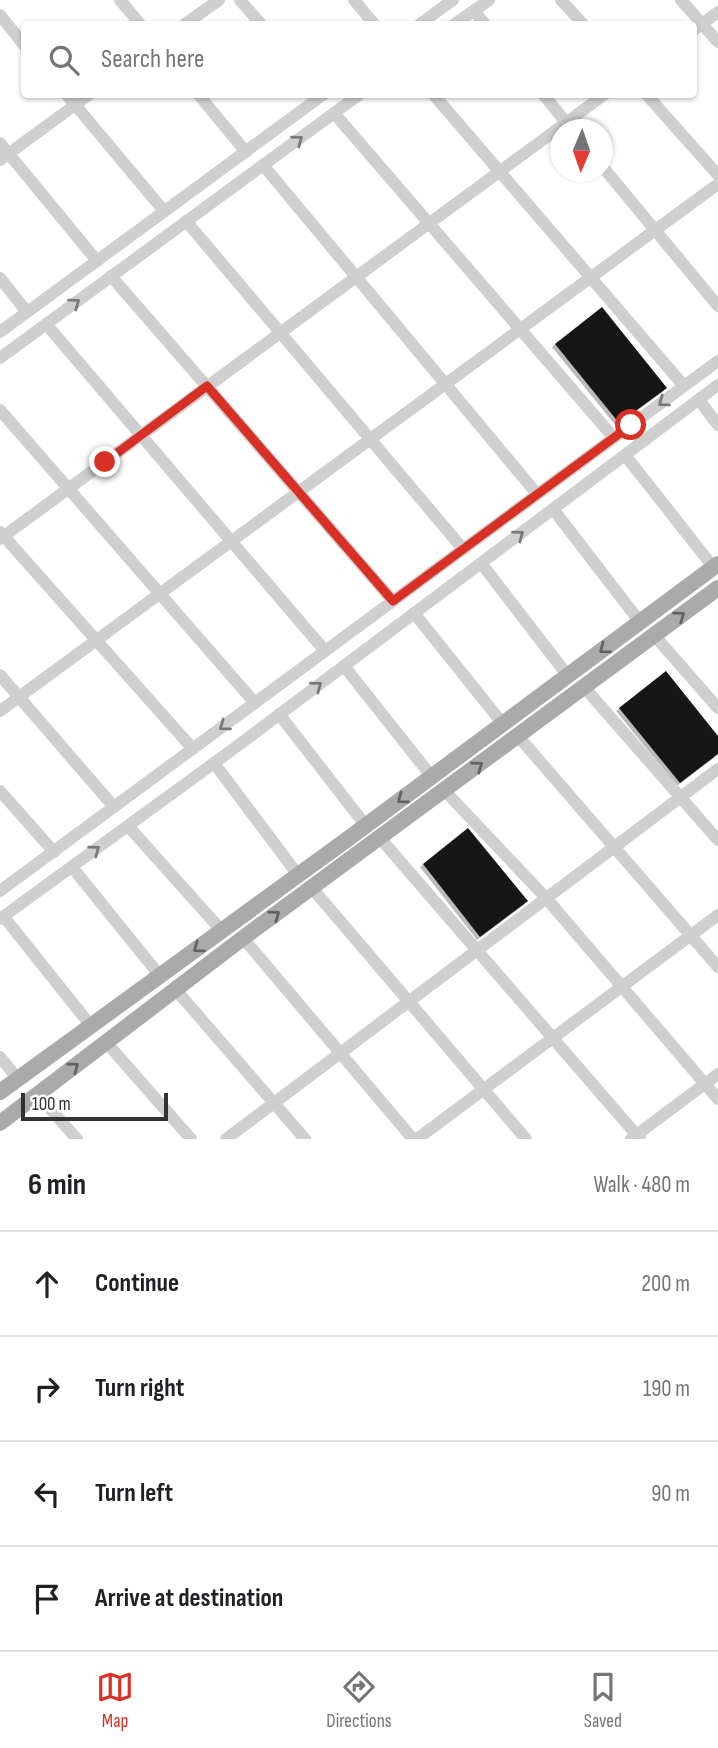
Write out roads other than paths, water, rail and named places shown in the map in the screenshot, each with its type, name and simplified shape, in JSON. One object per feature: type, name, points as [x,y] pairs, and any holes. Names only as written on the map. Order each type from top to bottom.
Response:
[{"type":"main road","points":[[0,1092],[366,826],[716,566]]},
{"type":"main road","points":[[0,1123],[243,938],[718,588]]},
{"type":"street","points":[[120,0],[138,21]]},
{"type":"street","points":[[189,21],[219,0]]},
{"type":"street","points":[[240,0],[258,21]]},
{"type":"street","points":[[354,0],[372,21]]},
{"type":"street","points":[[424,21],[453,0]]},
{"type":"street","points":[[459,21],[489,0]]},
{"type":"street","points":[[561,0],[580,21]]},
{"type":"street","points":[[681,0],[694,21]]},
{"type":"street","points":[[474,11],[482,21]]},
{"type":"street","points":[[718,12],[698,27],[718,42]]},
{"type":"street","points":[[0,15],[21,41]]},
{"type":"street","points":[[69,98],[164,211]]},
{"type":"street","points":[[4,157],[85,98]]},
{"type":"street","points":[[201,98],[246,152]]},
{"type":"street","points":[[0,332],[319,98]]},
{"type":"street","points":[[0,358],[354,98]]},
{"type":"street","points":[[436,98],[684,386]]},
{"type":"street","points":[[546,98],[563,119]]},
{"type":"street","points":[[577,119],[600,98]]},
{"type":"street","points":[[650,98],[718,175]]},
{"type":"street","points":[[334,113],[614,438]]},
{"type":"street","points":[[193,749],[1,536],[499,172],[550,138]]},
{"type":"street","points":[[0,143],[4,157],[97,261]]},
{"type":"street","points":[[263,165],[537,494]]},
{"type":"street","points":[[613,178],[718,306]]},
{"type":"street","points":[[0,711],[718,184]]},
{"type":"street","points":[[186,221],[463,549]]},
{"type":"street","points":[[111,276],[393,601]]},
{"type":"street","points":[[0,278],[27,312]]},
{"type":"street","points":[[46,324],[325,651]]},
{"type":"street","points":[[0,891],[718,361]]},
{"type":"street","points":[[91,1026],[2,918],[214,763],[718,385]]},
{"type":"street","points":[[699,400],[718,425]]},
{"type":"street","points":[[0,410],[255,703]]},
{"type":"street","points":[[625,455],[716,566]]},
{"type":"street","points":[[553,509],[640,622]]},
{"type":"street","points":[[481,563],[568,676]]},
{"type":"street","points":[[414,613],[503,724]]},
{"type":"street","points":[[654,635],[718,708]]},
{"type":"street","points":[[344,666],[432,776]]},
{"type":"street","points":[[0,675],[114,807]]},
{"type":"street","points":[[584,687],[718,840]]},
{"type":"street","points":[[279,714],[366,826]]},
{"type":"street","points":[[518,736],[718,967]]},
{"type":"street","points":[[214,763],[298,875]]},
{"type":"street","points":[[226,1139],[718,769]]},
{"type":"street","points":[[444,790],[546,898],[718,1099]]},
{"type":"street","points":[[0,791],[54,852]]},
{"type":"street","points":[[128,826],[222,931]]},
{"type":"street","points":[[380,838],[636,1138],[718,1074]]},
{"type":"street","points":[[72,867],[160,976]]},
{"type":"street","points":[[312,888],[526,1139]]},
{"type":"street","points":[[243,938],[415,1139],[718,915]]},
{"type":"street","points":[[176,990],[305,1139]]},
{"type":"street","points":[[106,1042],[191,1139]]},
{"type":"street","points":[[0,1057],[18,1079]]},
{"type":"street","points":[[38,1095],[77,1139]]}]
